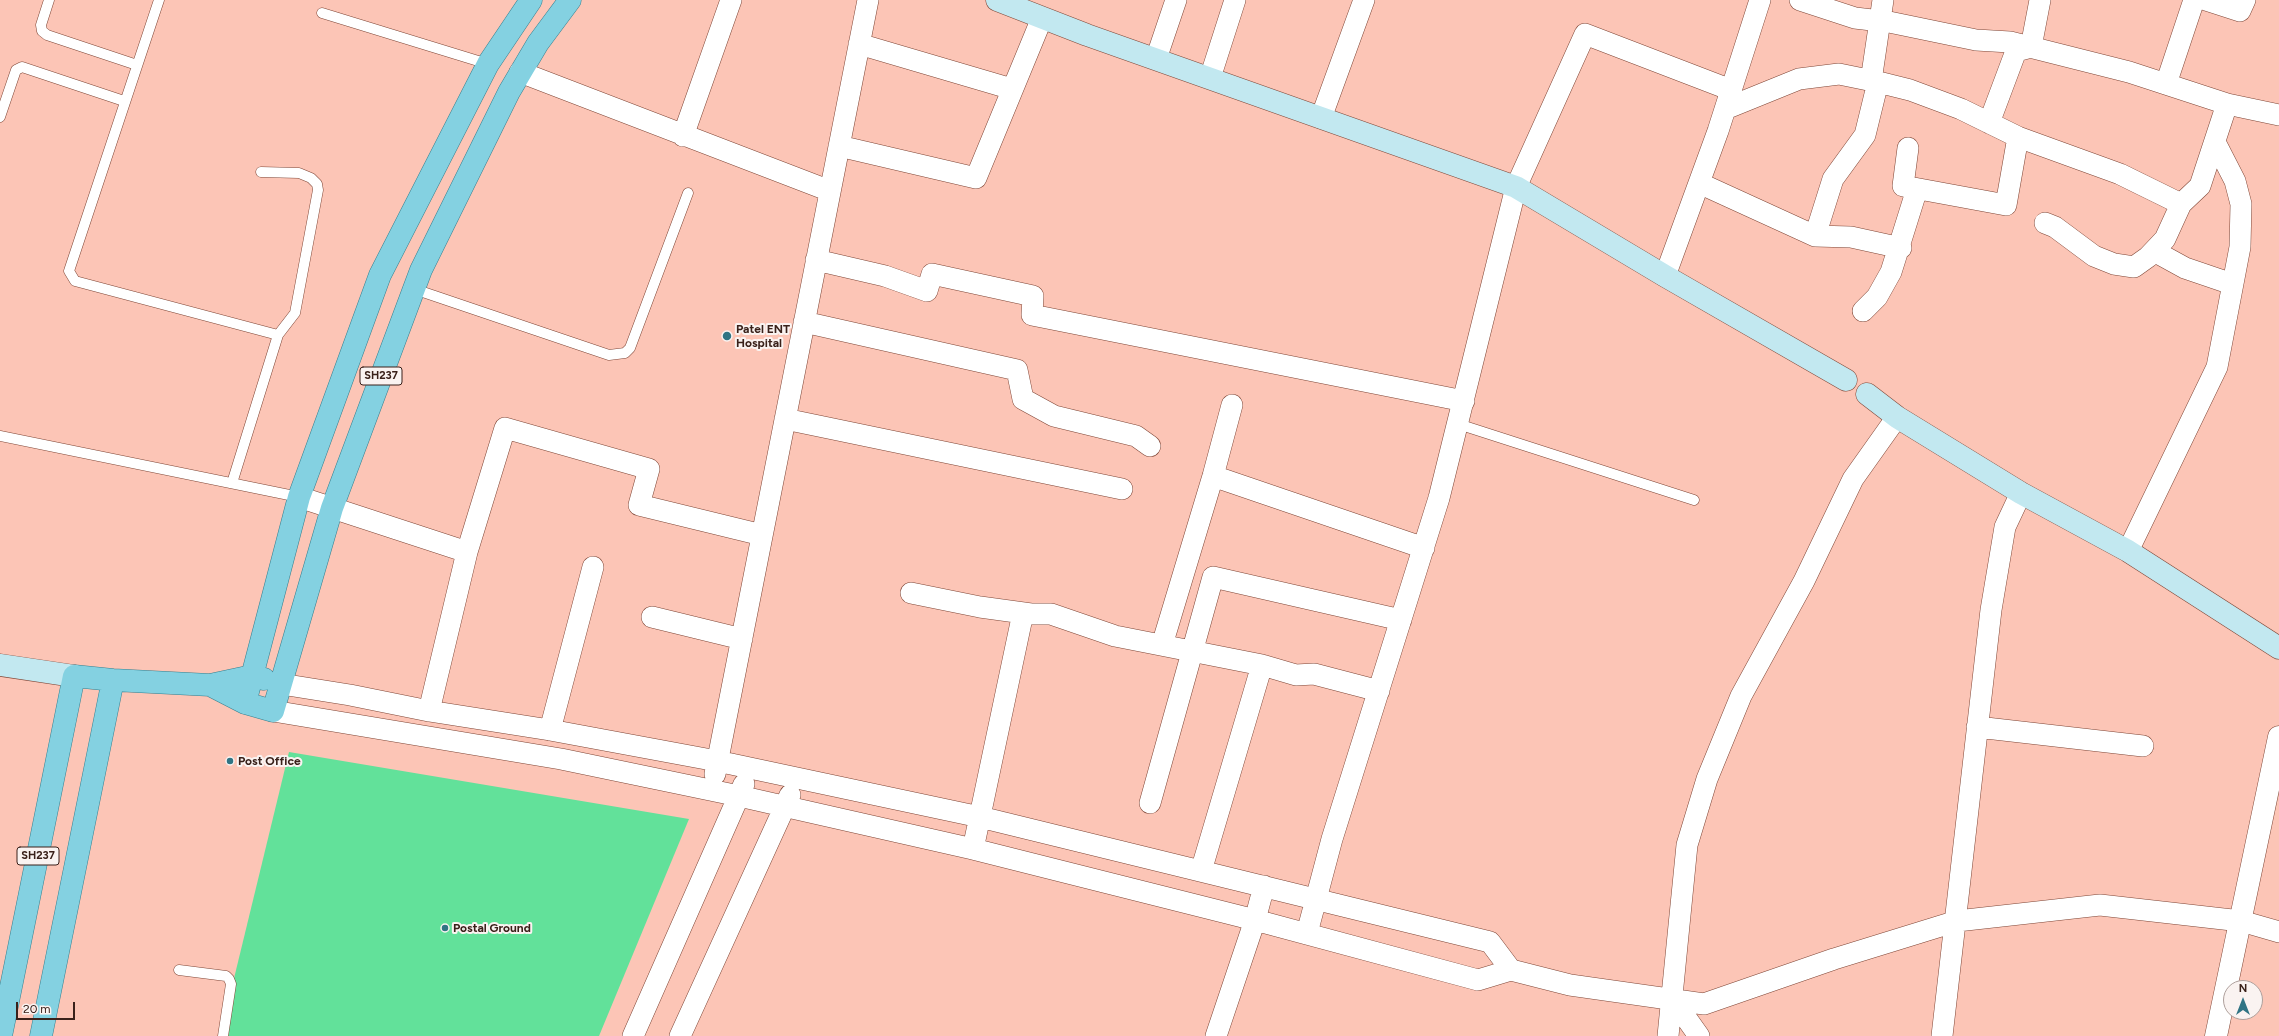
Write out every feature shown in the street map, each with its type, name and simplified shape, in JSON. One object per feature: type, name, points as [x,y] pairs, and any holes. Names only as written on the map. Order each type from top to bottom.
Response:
[{"type":"main road","name":"SH237","points":[[245,703],[300,497],[380,275],[488,64],[531,0]]},
{"type":"main road","name":"SH237","points":[[273,711],[332,508],[428,255],[520,72],[570,0]]},
{"type":"main road","points":[[997,0],[1023,5],[1042,18],[1516,186],[1665,276],[1846,380]]},
{"type":"main road","points":[[1867,394],[1897,417],[2021,493],[2128,551],[2279,648]]},
{"type":"main road","points":[[0,665],[113,680],[210,685],[252,676],[281,684]]},
{"type":"main road","name":"SH237","points":[[1,1036],[74,676]]},
{"type":"main road","points":[[40,1036],[113,680]]},
{"type":"main road","points":[[210,685],[245,703],[273,711]]},
{"type":"street","points":[[683,136],[731,0]]},
{"type":"street","points":[[712,790],[868,0]]},
{"type":"street","points":[[1156,59],[1176,0]]},
{"type":"street","points":[[1210,78],[1235,0]]},
{"type":"street","points":[[1321,118],[1364,0]]},
{"type":"street","points":[[1665,276],[1728,99],[1760,0]]},
{"type":"street","points":[[1800,0],[1855,18],[1880,21],[1976,40],[1991,40],[2031,48],[2129,72],[2227,104],[2279,115]]},
{"type":"street","points":[[1815,236],[1833,179],[1866,135],[1875,81],[1883,0]]},
{"type":"street","points":[[2031,48],[2040,0]]},
{"type":"street","points":[[2166,84],[2194,0]]},
{"type":"street","points":[[2206,0],[2240,11],[2245,0]]},
{"type":"street","points":[[839,146],[976,178],[1042,18]]},
{"type":"street","points":[[1307,933],[1332,839],[1439,498],[1516,186],[1585,34],[1728,99],[1799,79],[1839,74],[1910,90],[1961,110],[2018,137],[2120,174],[2181,204]]},
{"type":"street","points":[[859,44],[1012,89]]},
{"type":"street","points":[[1989,123],[2016,51],[2031,48]]},
{"type":"street","points":[[520,72],[683,136],[830,191]]},
{"type":"street","points":[[2045,223],[2055,226],[2094,256],[2114,264],[2134,267],[2154,252],[2165,239],[2181,204],[2200,186],[2216,142],[2227,104]]},
{"type":"street","points":[[1908,148],[1903,186],[2006,205],[2018,137]]},
{"type":"street","points":[[2128,551],[2217,367],[2240,247],[2241,204],[2235,181],[2216,142]]},
{"type":"street","points":[[1699,183],[1815,236],[1851,237],[1901,248]]},
{"type":"street","points":[[1863,311],[1877,297],[1892,272],[1901,248],[1917,188]]},
{"type":"street","points":[[2154,252],[2185,268],[2232,284]]},
{"type":"street","points":[[816,260],[885,276],[927,291],[932,274],[1034,296],[1032,315],[1464,401]]},
{"type":"street","points":[[804,322],[1017,370],[1023,399],[1054,416],[1136,436],[1150,446]]},
{"type":"street","points":[[1846,380],[1867,394]]},
{"type":"street","points":[[1162,645],[1213,476],[1232,405]]},
{"type":"street","points":[[1668,1036],[1687,845],[1707,779],[1741,696],[1804,581],[1853,479],[1897,417]]},
{"type":"street","points":[[785,419],[1122,489]]},
{"type":"street","points":[[429,711],[467,552],[505,428],[649,469],[639,505],[762,535]]},
{"type":"street","points":[[1213,476],[1424,548]]},
{"type":"street","points":[[1942,1036],[1957,921],[1966,816],[1991,610],[2005,527],[2021,493]]},
{"type":"street","points":[[300,497],[467,552]]},
{"type":"street","points":[[550,730],[593,567]]},
{"type":"street","points":[[1150,803],[1213,577],[1401,620]]},
{"type":"street","points":[[911,593],[980,607],[1051,614],[1115,636],[1262,665],[1296,675],[1314,674],[1379,691]]},
{"type":"street","points":[[973,849],[1023,612]]},
{"type":"street","points":[[652,617],[742,639]]},
{"type":"street","points":[[1201,871],[1262,665]]},
{"type":"street","points":[[281,684],[350,695],[429,711],[550,730],[717,761],[980,817],[1490,942],[1516,972]]},
{"type":"street","points":[[273,711],[561,759],[739,796],[973,849],[1307,933],[1478,980],[1516,972],[1570,985],[1672,998],[1704,1004],[1834,959],[1957,921],[2100,905],[2240,921],[2279,932]]},
{"type":"street","points":[[1977,727],[2144,746]]},
{"type":"street","points":[[2216,1036],[2279,737]]},
{"type":"street","points":[[634,1036],[750,768]]},
{"type":"street","points":[[680,1036],[785,807],[796,779]]},
{"type":"street","points":[[1216,1036],[1256,920],[1264,886]]},
{"type":"street","points":[[1672,998],[1699,1036]]},
{"type":"lane","points":[[49,0],[41,24],[42,31],[47,35],[136,65]]},
{"type":"lane","points":[[158,0],[70,264],[69,271],[71,277],[75,281],[278,335]]},
{"type":"lane","points":[[322,13],[488,64]]},
{"type":"lane","points":[[0,117],[16,70],[22,67],[124,101]]},
{"type":"lane","points":[[232,483],[278,335],[295,313],[318,190],[317,184],[311,178],[299,173],[261,172]]},
{"type":"lane","points":[[414,289],[609,355],[625,353],[630,348],[688,193]]},
{"type":"lane","points":[[1458,424],[1694,500]]},
{"type":"lane","points":[[0,436],[300,497]]},
{"type":"lane","points":[[179,970],[226,976],[229,979],[231,984],[223,1036]]},
{"type":"green space","name":"Postal Ground","points":[[289,752],[689,819],[599,1036],[220,1036]]},
{"type":"place","name":"Patel ENT Hospital","points":[[727,336]]},
{"type":"place","name":"Post Office","points":[[230,761]]},
{"type":"place","name":"Postal Ground","points":[[445,928]]}]
